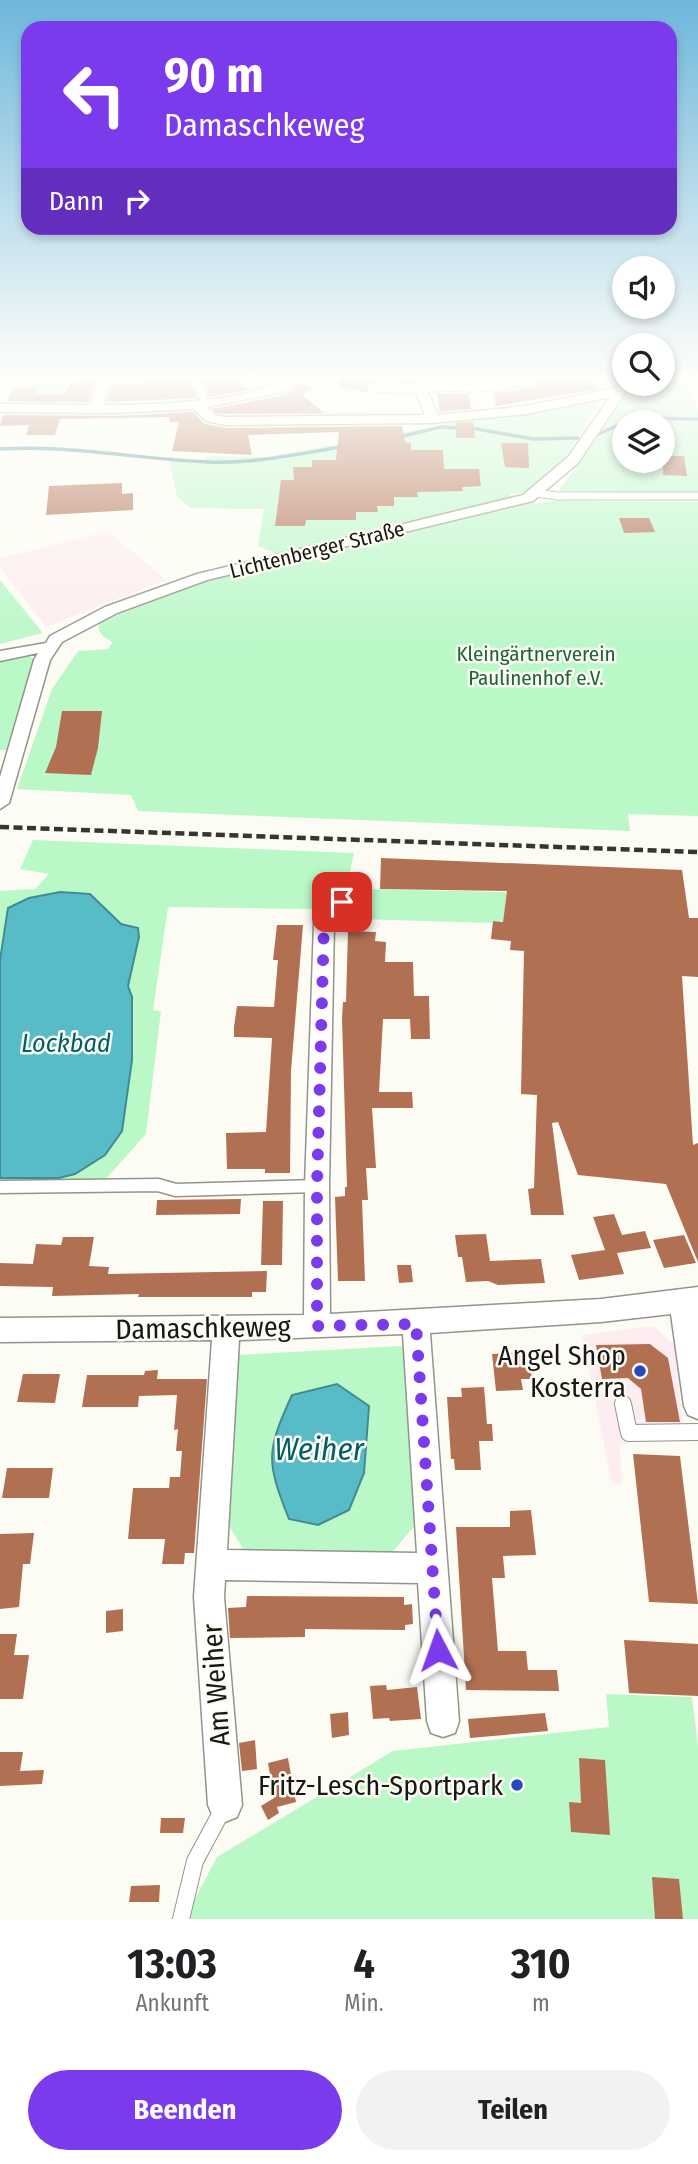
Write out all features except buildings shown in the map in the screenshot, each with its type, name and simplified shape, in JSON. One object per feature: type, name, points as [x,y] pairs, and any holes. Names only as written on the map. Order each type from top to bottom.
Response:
[{"type":"street","name":"Lichtenberger Straße","points":[[0,656],[49,647],[65,634],[111,610],[202,577],[502,505],[536,493],[565,468]]},
{"type":"street","points":[[0,803],[42,660],[49,647]]},
{"type":"street","points":[[317,1326],[317,1186],[324,923],[342,902]]},
{"type":"street","points":[[690,1300],[698,1406]]},
{"type":"street","name":"Damaschkeweg","points":[[0,1331],[416,1324],[601,1311],[690,1300]]},
{"type":"street","points":[[416,1324],[443,1721]]},
{"type":"street","name":"Am Weiher","points":[[225,1805],[209,1597],[226,1329]]},
{"type":"street","points":[[211,1565],[432,1568]]},
{"type":"lane","points":[[536,493],[557,496],[698,496]]},
{"type":"lane","points":[[0,1187],[158,1185],[176,1189],[317,1186]]},
{"type":"lane","points":[[623,1404],[629,1433],[698,1433]]},
{"type":"lane","points":[[181,1919],[186,1882],[205,1839],[225,1805]]},
{"type":"shaded area","points":[[108,531],[166,580],[46,627],[0,567],[0,558]]},
{"type":"shaded area","points":[[653,1326],[674,1344],[685,1439],[632,1440],[620,1447],[622,1483],[612,1484],[582,1335]]},
{"type":"green space","points":[[170,468],[556,468],[522,493],[510,494],[510,499],[277,554],[258,546],[264,509],[190,508],[177,496]]},
{"type":"green space","points":[[576,468],[612,468],[612,473],[675,473],[675,468],[698,468],[698,493],[558,491]]},
{"type":"green space","name":"Kleingärtnerverein Paulinenhof e.V.","points":[[554,501],[698,502],[698,816],[628,814],[630,831],[138,811],[131,795],[17,789],[52,689],[78,651],[108,649],[113,642],[101,634],[99,622],[207,581],[529,502],[536,504]]},
{"type":"green space","points":[[0,580],[42,632],[42,633],[0,644]]},
{"type":"green space","points":[[25,655],[32,657],[34,661],[8,750],[0,750],[0,662]]},
{"type":"green space","points":[[33,840],[354,853],[347,884],[335,883],[315,909],[168,907],[153,1010],[161,1011],[146,1134],[103,1182],[0,1182],[0,891],[35,889],[49,874],[20,869]]},
{"type":"green space","points":[[361,889],[507,892],[503,921],[492,923],[358,919]]},
{"type":"green space","points":[[402,1346],[408,1351],[417,1523],[389,1556],[246,1553],[226,1521],[236,1355]]},
{"type":"green space","name":"Fritz-Lesch-Sportpark","points":[[606,1694],[692,1697],[698,1746],[698,1919],[188,1919],[189,1910],[217,1857],[393,1751],[609,1727]]},
{"type":"water","name":"Lockbad","points":[[60,892],[90,894],[121,924],[138,928],[139,937],[128,986],[132,997],[132,1060],[122,1131],[105,1155],[75,1174],[59,1178],[0,1178],[0,960],[8,908],[29,898]]},
{"type":"water","name":"Weiher","points":[[337,1384],[369,1406],[364,1473],[349,1510],[318,1525],[289,1519],[273,1469],[272,1457],[277,1430],[292,1395]]},
{"type":"railway","points":[[0,827],[698,852]]},
{"type":"place","name":"Angel Shop Kosterra","points":[[640,1371]]},
{"type":"place","name":"Fritz-Lesch-Sportpark","points":[[517,1785]]},
{"type":"route","points":[[342,902],[324,923],[317,1186],[317,1326],[416,1324],[438,1650]]}]
